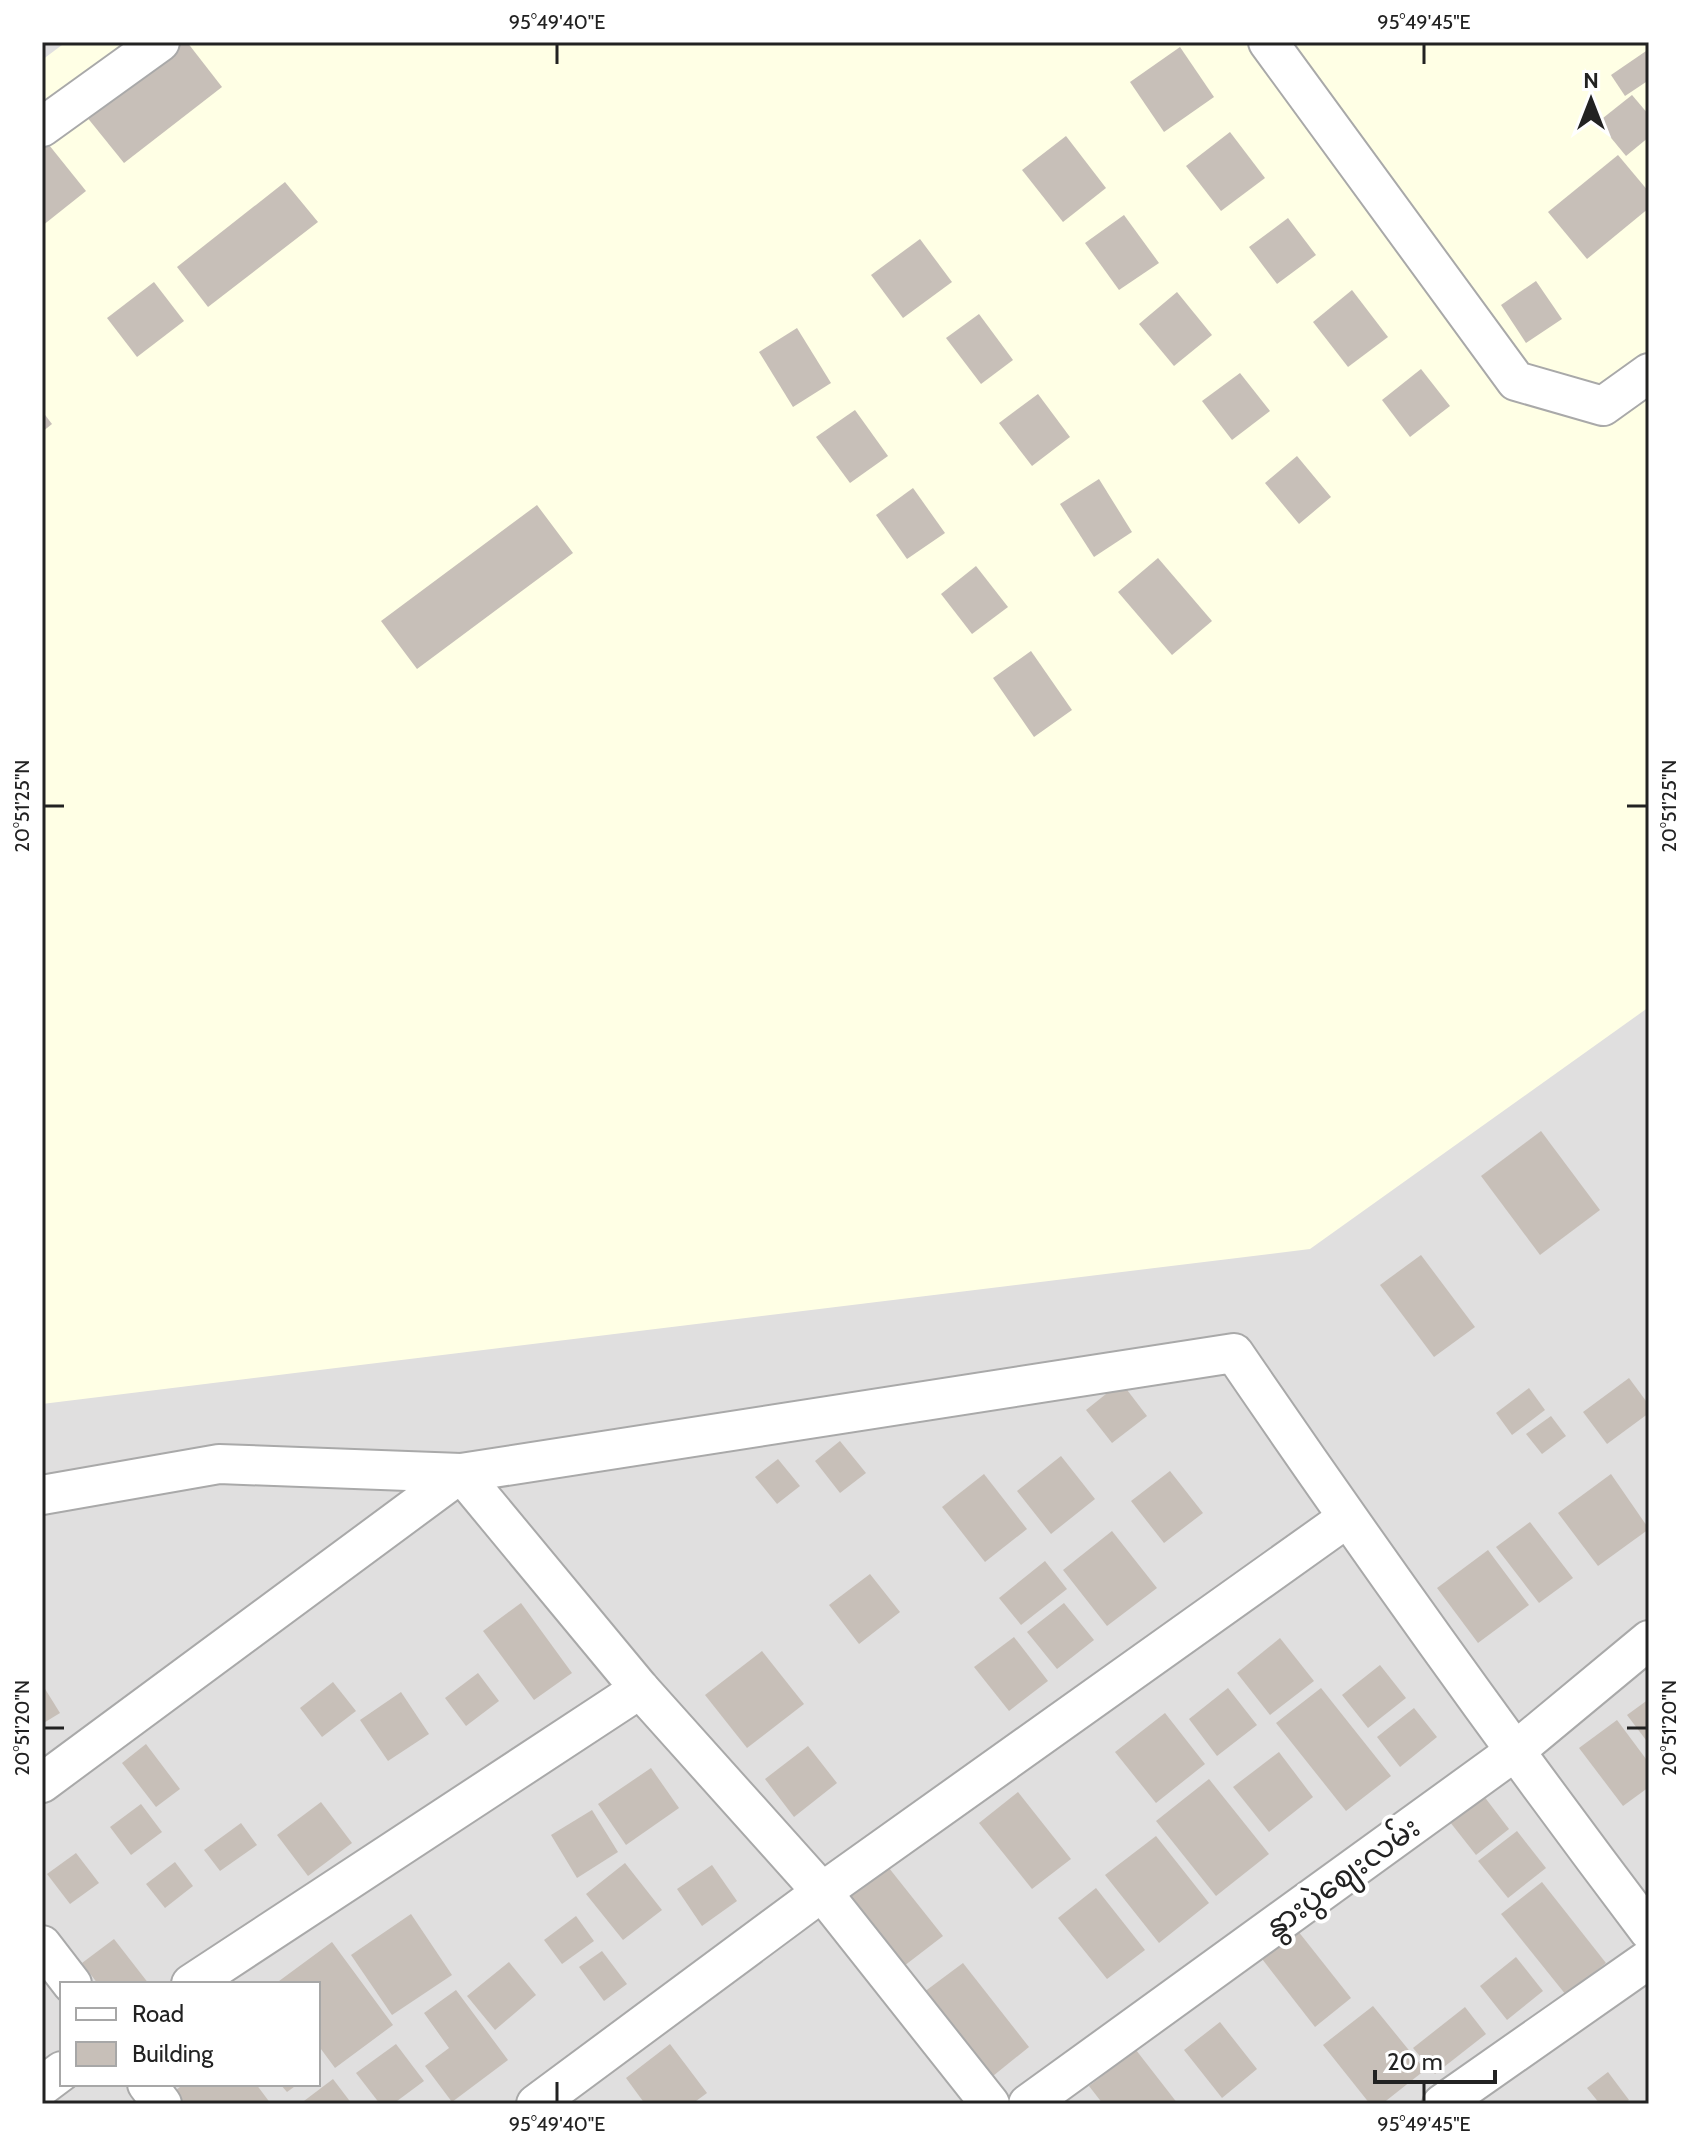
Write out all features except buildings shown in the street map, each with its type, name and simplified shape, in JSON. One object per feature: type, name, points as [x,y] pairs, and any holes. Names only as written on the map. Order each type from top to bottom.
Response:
[{"type":"street","points":[[42,127],[160,42]]},
{"type":"street","points":[[1268,42],[1516,381],[1603,406],[1649,373]]},
{"type":"street","points":[[42,1495],[219,1464],[461,1473],[1234,1353],[1514,1752],[1649,1931]]},
{"type":"street","points":[[461,1473],[640,1689],[822,1892],[990,2104]]},
{"type":"street","points":[[42,1783],[461,1473]]},
{"type":"street","points":[[536,2104],[822,1892],[1347,1518]]},
{"type":"street","name":"နွားပွဲဈေးလမ်း","points":[[1028,2104],[1514,1752],[1649,1640]]},
{"type":"street","points":[[194,1982],[640,1689]]},
{"type":"street","points":[[42,1945],[70,1982]]},
{"type":"street","points":[[1442,2104],[1649,1959]]},
{"type":"street","points":[[42,2086],[60,2072]]},
{"type":"street","points":[[148,2086],[162,2104]]},
{"type":"shaded area","points":[[42,42],[1649,42],[1649,2104],[42,2104]]},
{"type":"shaded area","points":[[66,42],[1649,42],[1649,1007],[1310,1249],[42,1404],[42,60]]}]
